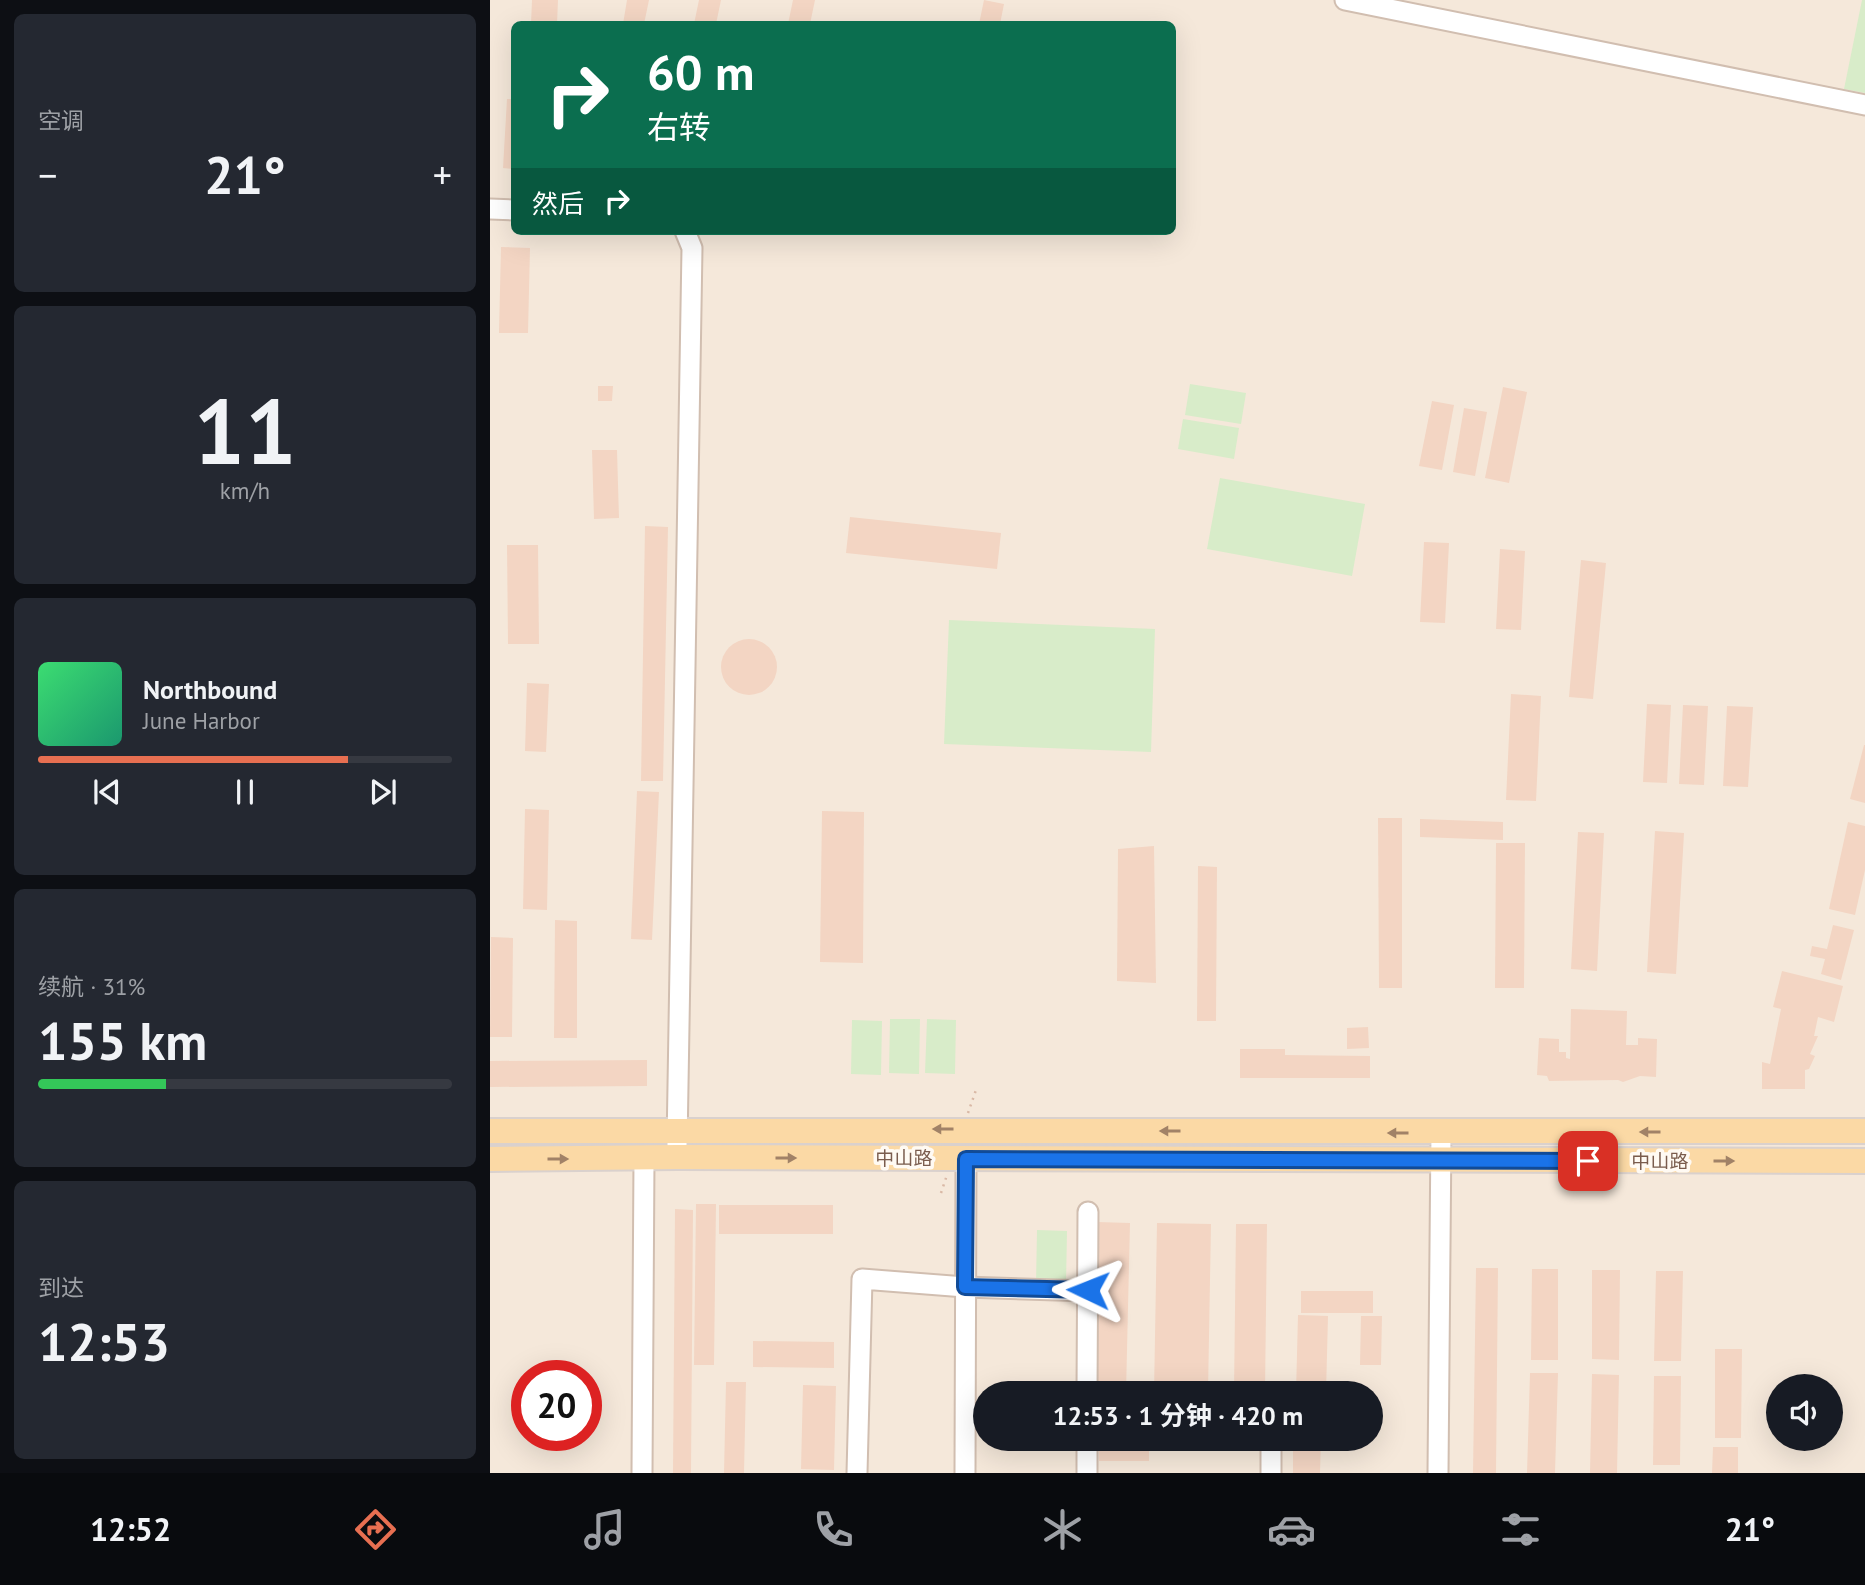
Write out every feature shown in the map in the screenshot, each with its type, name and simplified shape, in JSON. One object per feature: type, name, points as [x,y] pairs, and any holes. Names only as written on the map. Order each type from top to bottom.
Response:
[{"type":"main road","name":"中山路","points":[[490,1131],[1865,1131]]},
{"type":"main road","name":"中山路","points":[[490,1159],[677,1157],[1865,1161]]},
{"type":"street","points":[[1345,0],[1865,105]]},
{"type":"street","points":[[490,209],[511,210]]},
{"type":"street","points":[[677,1157],[692,248],[687,235]]},
{"type":"street","points":[[1438,1473],[1441,1133]]},
{"type":"street","points":[[642,1473],[644,1159]]},
{"type":"street","points":[[965,1473],[966,1159]]},
{"type":"street","points":[[1087,1381],[1088,1212]]},
{"type":"street","points":[[857,1473],[862,1279],[965,1287],[1088,1290]]},
{"type":"street","points":[[1087,1451],[1087,1473]]},
{"type":"street","points":[[1270,1473],[1271,1451]]},
{"type":"shaded area","points":[[490,0],[1865,0],[1865,1473],[490,1473]]},
{"type":"green space","points":[[1862,0],[1865,0],[1865,93],[1844,89]]},
{"type":"green space","points":[[1190,384],[1246,393],[1241,424],[1185,415]]},
{"type":"green space","points":[[1183,419],[1239,428],[1234,459],[1178,449]]},
{"type":"green space","points":[[1220,478],[1365,504],[1352,576],[1207,549]]},
{"type":"green space","points":[[949,620],[1155,629],[1151,752],[944,744]]},
{"type":"green space","points":[[890,1019],[920,1019],[919,1074],[889,1073]]},
{"type":"green space","points":[[927,1019],[956,1020],[955,1074],[925,1073]]},
{"type":"green space","points":[[852,1020],[882,1021],[881,1075],[851,1074]]},
{"type":"green space","points":[[1037,1230],[1067,1231],[1066,1285],[1036,1284]]},
{"type":"building","points":[[532,0],[558,0],[557,21],[531,21]]},
{"type":"building","points":[[627,0],[649,0],[645,21],[624,21]]},
{"type":"building","points":[[699,0],[721,0],[717,21],[695,21]]},
{"type":"building","points":[[793,0],[815,0],[811,21],[789,21]]},
{"type":"building","points":[[984,0],[1004,4],[1001,21],[980,21]]},
{"type":"building","points":[[507,99],[511,99],[511,169],[503,168]]},
{"type":"building","points":[[501,247],[530,248],[528,333],[499,333]]},
{"type":"building","points":[[598,386],[613,386],[612,401],[598,401]]},
{"type":"building","points":[[1503,387],[1527,392],[1509,483],[1485,478]]},
{"type":"building","points":[[1432,401],[1454,405],[1442,470],[1419,466]]},
{"type":"building","points":[[1464,408],[1487,412],[1475,476],[1453,472]]},
{"type":"building","points":[[592,450],[617,450],[619,518],[594,519]]},
{"type":"building","points":[[850,517],[1001,533],[997,569],[846,553]]},
{"type":"building","points":[[645,526],[668,527],[663,781],[641,781]]},
{"type":"building","points":[[1424,542],[1449,543],[1445,623],[1420,622]]},
{"type":"building","points":[[507,545],[538,545],[539,644],[508,644]]},
{"type":"building","points":[[1500,549],[1525,551],[1521,630],[1496,629]]},
{"type":"building","points":[[1581,560],[1606,563],[1593,699],[1569,697]]},
{"type":"building","points":[[749,639],[760,641],[769,647],[775,656],[775,678],[769,687],[760,693],[749,695],[738,693],[729,687],[723,678],[721,667],[723,656],[729,647],[738,641]]},
{"type":"building","points":[[527,683],[549,684],[546,752],[525,751]]},
{"type":"building","points":[[1511,694],[1541,696],[1536,801],[1506,800]]},
{"type":"building","points":[[1647,704],[1671,705],[1667,783],[1643,782]]},
{"type":"building","points":[[1683,705],[1708,706],[1704,785],[1679,784]]},
{"type":"building","points":[[1727,706],[1753,707],[1748,787],[1723,786]]},
{"type":"building","points":[[1865,745],[1865,803],[1850,799]]},
{"type":"building","points":[[637,791],[659,792],[652,940],[631,939]]},
{"type":"building","points":[[525,809],[549,810],[547,910],[523,909]]},
{"type":"building","points":[[822,811],[864,812],[863,963],[820,962]]},
{"type":"building","points":[[1378,818],[1402,818],[1402,988],[1379,988]]},
{"type":"building","points":[[1420,819],[1503,822],[1503,840],[1420,837]]},
{"type":"building","points":[[1848,822],[1865,826],[1865,870],[1855,915],[1829,909]]},
{"type":"building","points":[[1655,831],[1684,833],[1676,974],[1647,972]]},
{"type":"building","points":[[1578,832],[1604,833],[1597,971],[1571,969]]},
{"type":"building","points":[[1496,843],[1525,843],[1524,988],[1495,988]]},
{"type":"building","points":[[1154,846],[1156,983],[1117,981],[1118,849]]},
{"type":"building","points":[[1198,866],[1217,867],[1216,1021],[1197,1021]]},
{"type":"building","points":[[555,920],[577,921],[577,1038],[554,1038]]},
{"type":"building","points":[[1833,925],[1854,930],[1841,980],[1821,974],[1825,959],[1810,956],[1812,946],[1827,949]]},
{"type":"building","points":[[491,937],[513,938],[512,1037],[490,1037]]},
{"type":"building","points":[[1782,971],[1843,986],[1834,1022],[1818,1017],[1814,1036],[1818,1036],[1810,1054],[1815,1056],[1809,1069],[1805,1070],[1805,1089],[1762,1089],[1762,1062],[1770,1064],[1781,1009],[1773,1007]]},
{"type":"building","points":[[1571,1009],[1627,1011],[1626,1045],[1638,1045],[1638,1038],[1657,1039],[1656,1077],[1640,1076],[1623,1082],[1549,1081],[1547,1076],[1537,1075],[1539,1038],[1559,1039],[1559,1052],[1566,1052],[1566,1058],[1570,1059]]},
{"type":"building","points":[[1368,1027],[1369,1048],[1347,1049],[1347,1028]]},
{"type":"building","points":[[1240,1049],[1285,1049],[1285,1055],[1370,1056],[1370,1078],[1240,1078]]},
{"type":"building","points":[[647,1060],[647,1086],[490,1087],[490,1061]]},
{"type":"building","points":[[696,1204],[716,1204],[714,1365],[694,1365]]},
{"type":"building","points":[[719,1205],[833,1205],[833,1234],[719,1234]]},
{"type":"building","points":[[675,1209],[693,1210],[691,1473],[673,1473]]},
{"type":"building","points":[[1097,1222],[1130,1223],[1126,1381],[1094,1381]]},
{"type":"building","points":[[1157,1223],[1211,1224],[1208,1381],[1154,1381]]},
{"type":"building","points":[[1236,1224],[1267,1224],[1265,1381],[1234,1381]]},
{"type":"building","points":[[1476,1268],[1498,1268],[1496,1473],[1473,1473]]},
{"type":"building","points":[[1532,1269],[1558,1269],[1558,1360],[1531,1360]]},
{"type":"building","points":[[1592,1270],[1620,1270],[1619,1360],[1592,1359]]},
{"type":"building","points":[[1656,1271],[1683,1271],[1681,1361],[1654,1361]]},
{"type":"building","points":[[1301,1291],[1373,1291],[1373,1313],[1301,1313]]},
{"type":"building","points":[[1298,1315],[1328,1316],[1326,1381],[1296,1381]]},
{"type":"building","points":[[1361,1316],[1382,1316],[1381,1365],[1360,1365]]},
{"type":"building","points":[[753,1341],[834,1342],[834,1368],[753,1367]]},
{"type":"building","points":[[1715,1349],[1742,1349],[1741,1438],[1715,1438]]},
{"type":"building","points":[[1530,1373],[1558,1373],[1555,1473],[1527,1473]]},
{"type":"building","points":[[1592,1374],[1619,1375],[1617,1473],[1590,1473]]},
{"type":"building","points":[[1654,1376],[1681,1376],[1680,1465],[1653,1465]]},
{"type":"building","points":[[726,1382],[746,1382],[744,1473],[724,1473]]},
{"type":"building","points":[[803,1385],[836,1386],[834,1470],[801,1469]]},
{"type":"building","points":[[1713,1447],[1738,1447],[1738,1473],[1712,1473]]},
{"type":"building","points":[[1099,1451],[1149,1451],[1149,1461],[1099,1461]]},
{"type":"building","points":[[1293,1451],[1321,1451],[1320,1473],[1293,1473]]},
{"type":"route","points":[[1088,1290],[965,1287],[966,1159],[1588,1161]]}]
